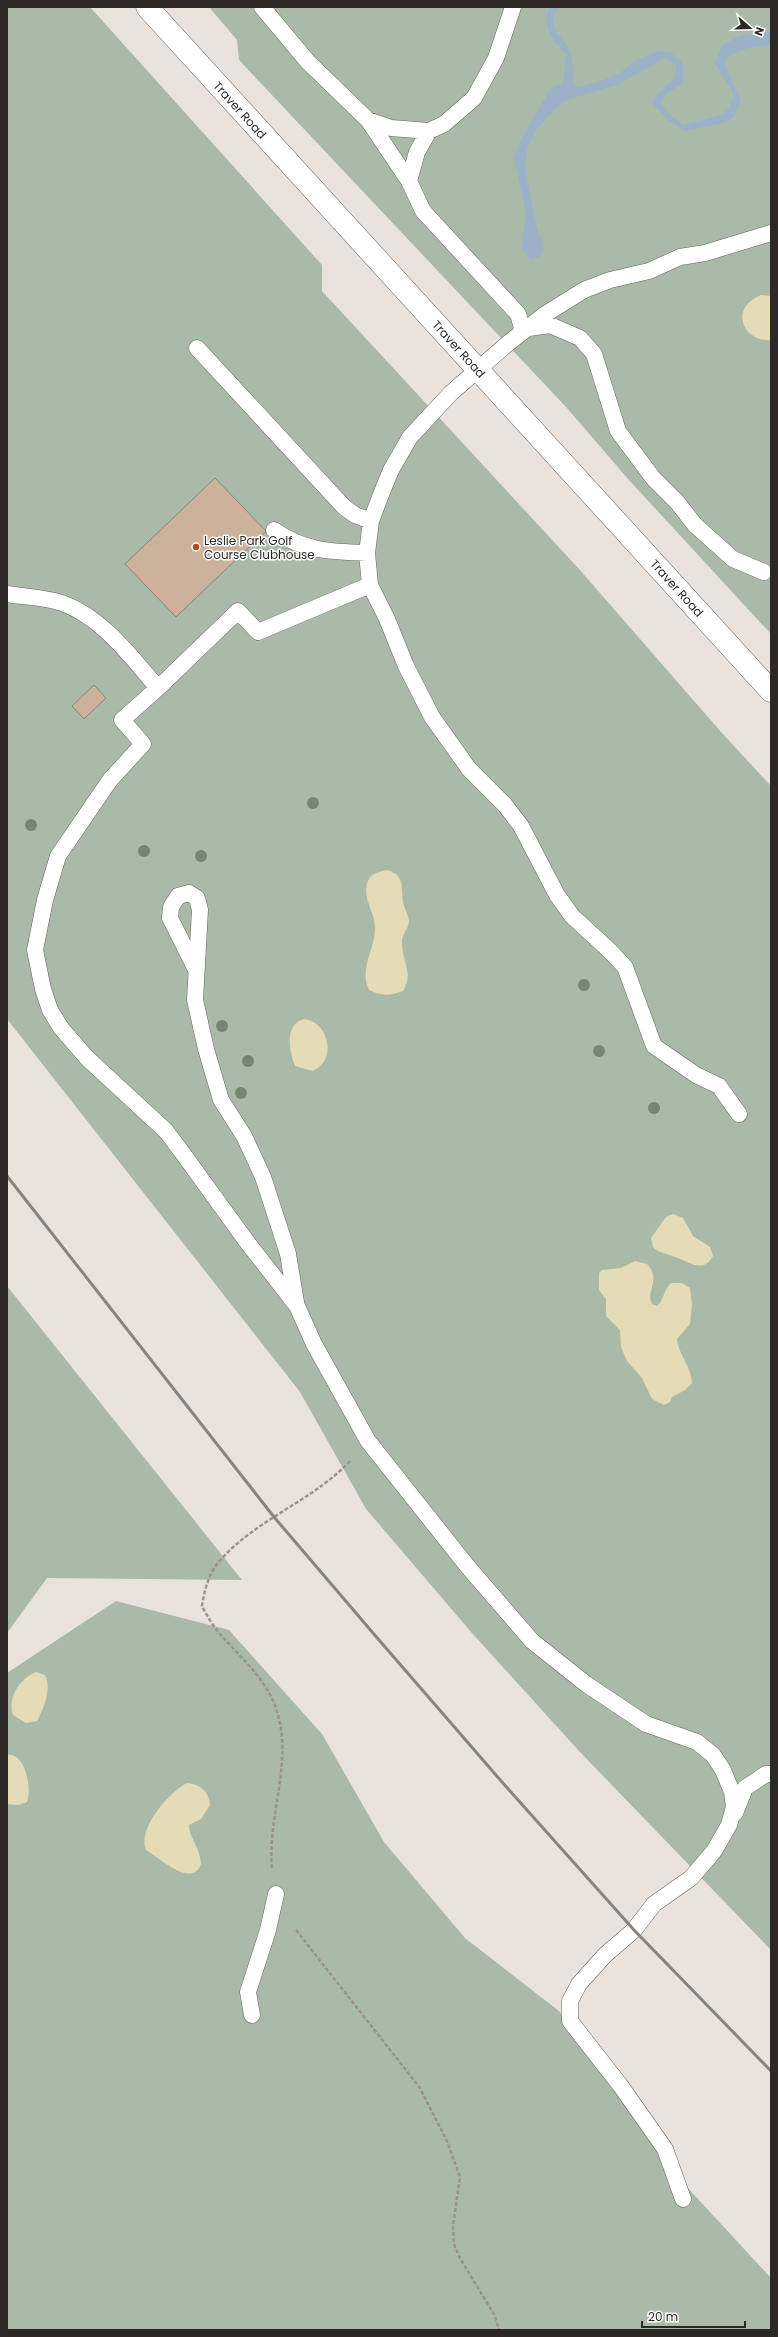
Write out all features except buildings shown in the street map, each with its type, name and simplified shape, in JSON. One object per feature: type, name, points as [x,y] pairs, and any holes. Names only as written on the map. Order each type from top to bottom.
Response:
[{"type":"street","name":"Traver Road","points":[[146,7],[771,691]]},
{"type":"lane","points":[[262,7],[308,62],[368,120],[409,181],[423,211],[518,314],[524,331]]},
{"type":"lane","points":[[368,120],[391,128],[429,131],[444,124],[474,98],[496,58],[512,7]]},
{"type":"lane","points":[[409,181],[417,152],[429,131]]},
{"type":"lane","points":[[739,1114],[719,1086],[689,1071],[654,1046],[625,967],[572,916],[557,895],[521,826],[505,805],[469,769],[432,717],[406,666],[387,619],[370,585],[367,554],[371,521],[391,470],[410,437],[450,393],[524,331],[559,305],[584,290],[610,280],[648,271],[680,257],[705,253],[771,233]]},
{"type":"lane","points":[[524,331],[550,325],[580,338],[594,354],[618,431],[653,478],[677,502],[695,525],[733,559],[764,572]]},
{"type":"lane","points":[[197,348],[344,507],[355,515],[371,521]]},
{"type":"lane","points":[[274,530],[286,539],[318,550],[367,554]]},
{"type":"lane","points":[[370,585],[258,632],[238,610],[158,688],[122,720],[143,744],[110,780],[58,856],[45,900],[35,950],[42,990],[50,1010],[61,1028],[109,1080],[166,1131],[247,1242],[297,1306],[318,1351],[368,1441],[468,1567],[532,1641],[586,1684],[646,1724],[697,1742],[713,1755],[723,1770],[732,1792],[734,1807],[729,1825]]},
{"type":"lane","points":[[7,594],[40,597],[62,603],[83,614],[103,628],[158,688]]},
{"type":"lane","points":[[196,970],[195,1000],[221,1100],[244,1136],[263,1177],[288,1254],[297,1306]]},
{"type":"lane","points":[[683,2199],[665,2149],[620,2085],[570,2021],[570,2001],[579,1984],[605,1955],[634,1930],[654,1904],[690,1878],[714,1851],[729,1825],[745,1788],[766,1774],[771,1774]]},
{"type":"lane","points":[[252,2015],[248,1992],[268,1930],[276,1894]]},
{"type":"path","points":[[368,1441],[345,1466],[317,1489],[274,1517],[236,1546],[217,1564],[205,1588],[202,1606],[219,1633],[248,1664],[262,1682],[274,1702],[282,1730],[281,1779],[271,1851],[276,1894],[296,1930],[420,2088],[447,2141],[460,2177],[453,2226],[454,2244],[460,2258],[495,2316],[499,2330]]},
{"type":"green space","points":[[7,7],[90,7],[322,265],[322,291],[579,569],[722,733],[771,786],[771,1950],[579,1751],[471,1632],[366,1509],[300,1392],[7,1019]]},
{"type":"green space","points":[[209,7],[771,7],[771,634],[628,479],[567,408],[239,60],[237,40]]},
{"type":"green space","points":[[7,1286],[242,1580],[47,1578],[7,1633]]},
{"type":"green space","points":[[116,1601],[229,1630],[322,1734],[384,1842],[465,1938],[559,2011],[685,2185],[771,2278],[771,2330],[7,2330],[7,1673]]},
{"type":"sand","points":[[761,295],[771,296],[771,340],[762,340],[747,331],[742,316],[745,308],[751,301]]},
{"type":"sand","points":[[386,870],[396,875],[401,882],[404,905],[409,922],[402,940],[402,949],[408,973],[406,985],[403,991],[386,995],[369,990],[366,982],[366,967],[374,938],[375,923],[367,900],[366,888],[371,876]]},
{"type":"sand","points":[[304,1019],[313,1022],[320,1027],[325,1034],[327,1043],[325,1060],[320,1066],[312,1071],[295,1066],[291,1053],[290,1039],[293,1026]]},
{"type":"sand","points":[[673,1214],[683,1218],[693,1236],[710,1247],[713,1256],[705,1264],[701,1266],[691,1264],[660,1252],[653,1247],[651,1238],[666,1217]]},
{"type":"sand","points":[[635,1261],[647,1264],[653,1275],[650,1294],[652,1304],[657,1306],[659,1304],[671,1283],[682,1283],[690,1288],[692,1305],[690,1324],[677,1339],[692,1383],[685,1390],[672,1397],[670,1402],[664,1405],[652,1399],[642,1378],[627,1361],[621,1347],[620,1330],[606,1316],[606,1299],[599,1290],[599,1273],[602,1270],[621,1268]]},
{"type":"sand","points":[[36,1672],[45,1675],[47,1680],[48,1686],[46,1698],[37,1721],[26,1723],[13,1715],[13,1696],[20,1684]]},
{"type":"sand","points":[[7,1755],[14,1756],[19,1759],[23,1765],[28,1781],[29,1789],[27,1802],[18,1805],[7,1804]]},
{"type":"sand","points":[[187,1783],[196,1785],[203,1789],[208,1796],[210,1805],[201,1819],[189,1825],[189,1830],[199,1853],[201,1864],[197,1871],[183,1873],[167,1865],[146,1850],[144,1841],[150,1822],[156,1812],[172,1794]]},
{"type":"water","points":[[550,7],[559,7],[554,14],[554,27],[571,54],[574,85],[580,87],[606,79],[620,73],[635,61],[659,51],[671,53],[680,60],[683,65],[683,84],[667,93],[660,102],[669,114],[683,125],[722,115],[729,108],[733,97],[732,91],[715,64],[722,45],[740,36],[771,32],[771,45],[739,51],[724,62],[741,101],[736,115],[724,123],[685,131],[669,121],[652,103],[654,98],[676,77],[676,66],[665,58],[619,84],[567,100],[557,107],[536,130],[527,149],[525,167],[537,229],[544,244],[541,256],[530,260],[522,248],[526,212],[514,159],[519,143],[551,88],[563,83],[566,54],[553,39],[550,33],[547,13]]},
{"type":"railway","points":[[7,1176],[274,1517],[502,1782],[634,1930],[771,2071]]},
{"type":"place","name":"Leslie Park Golf Course Clubhouse","points":[[196,547]]}]
